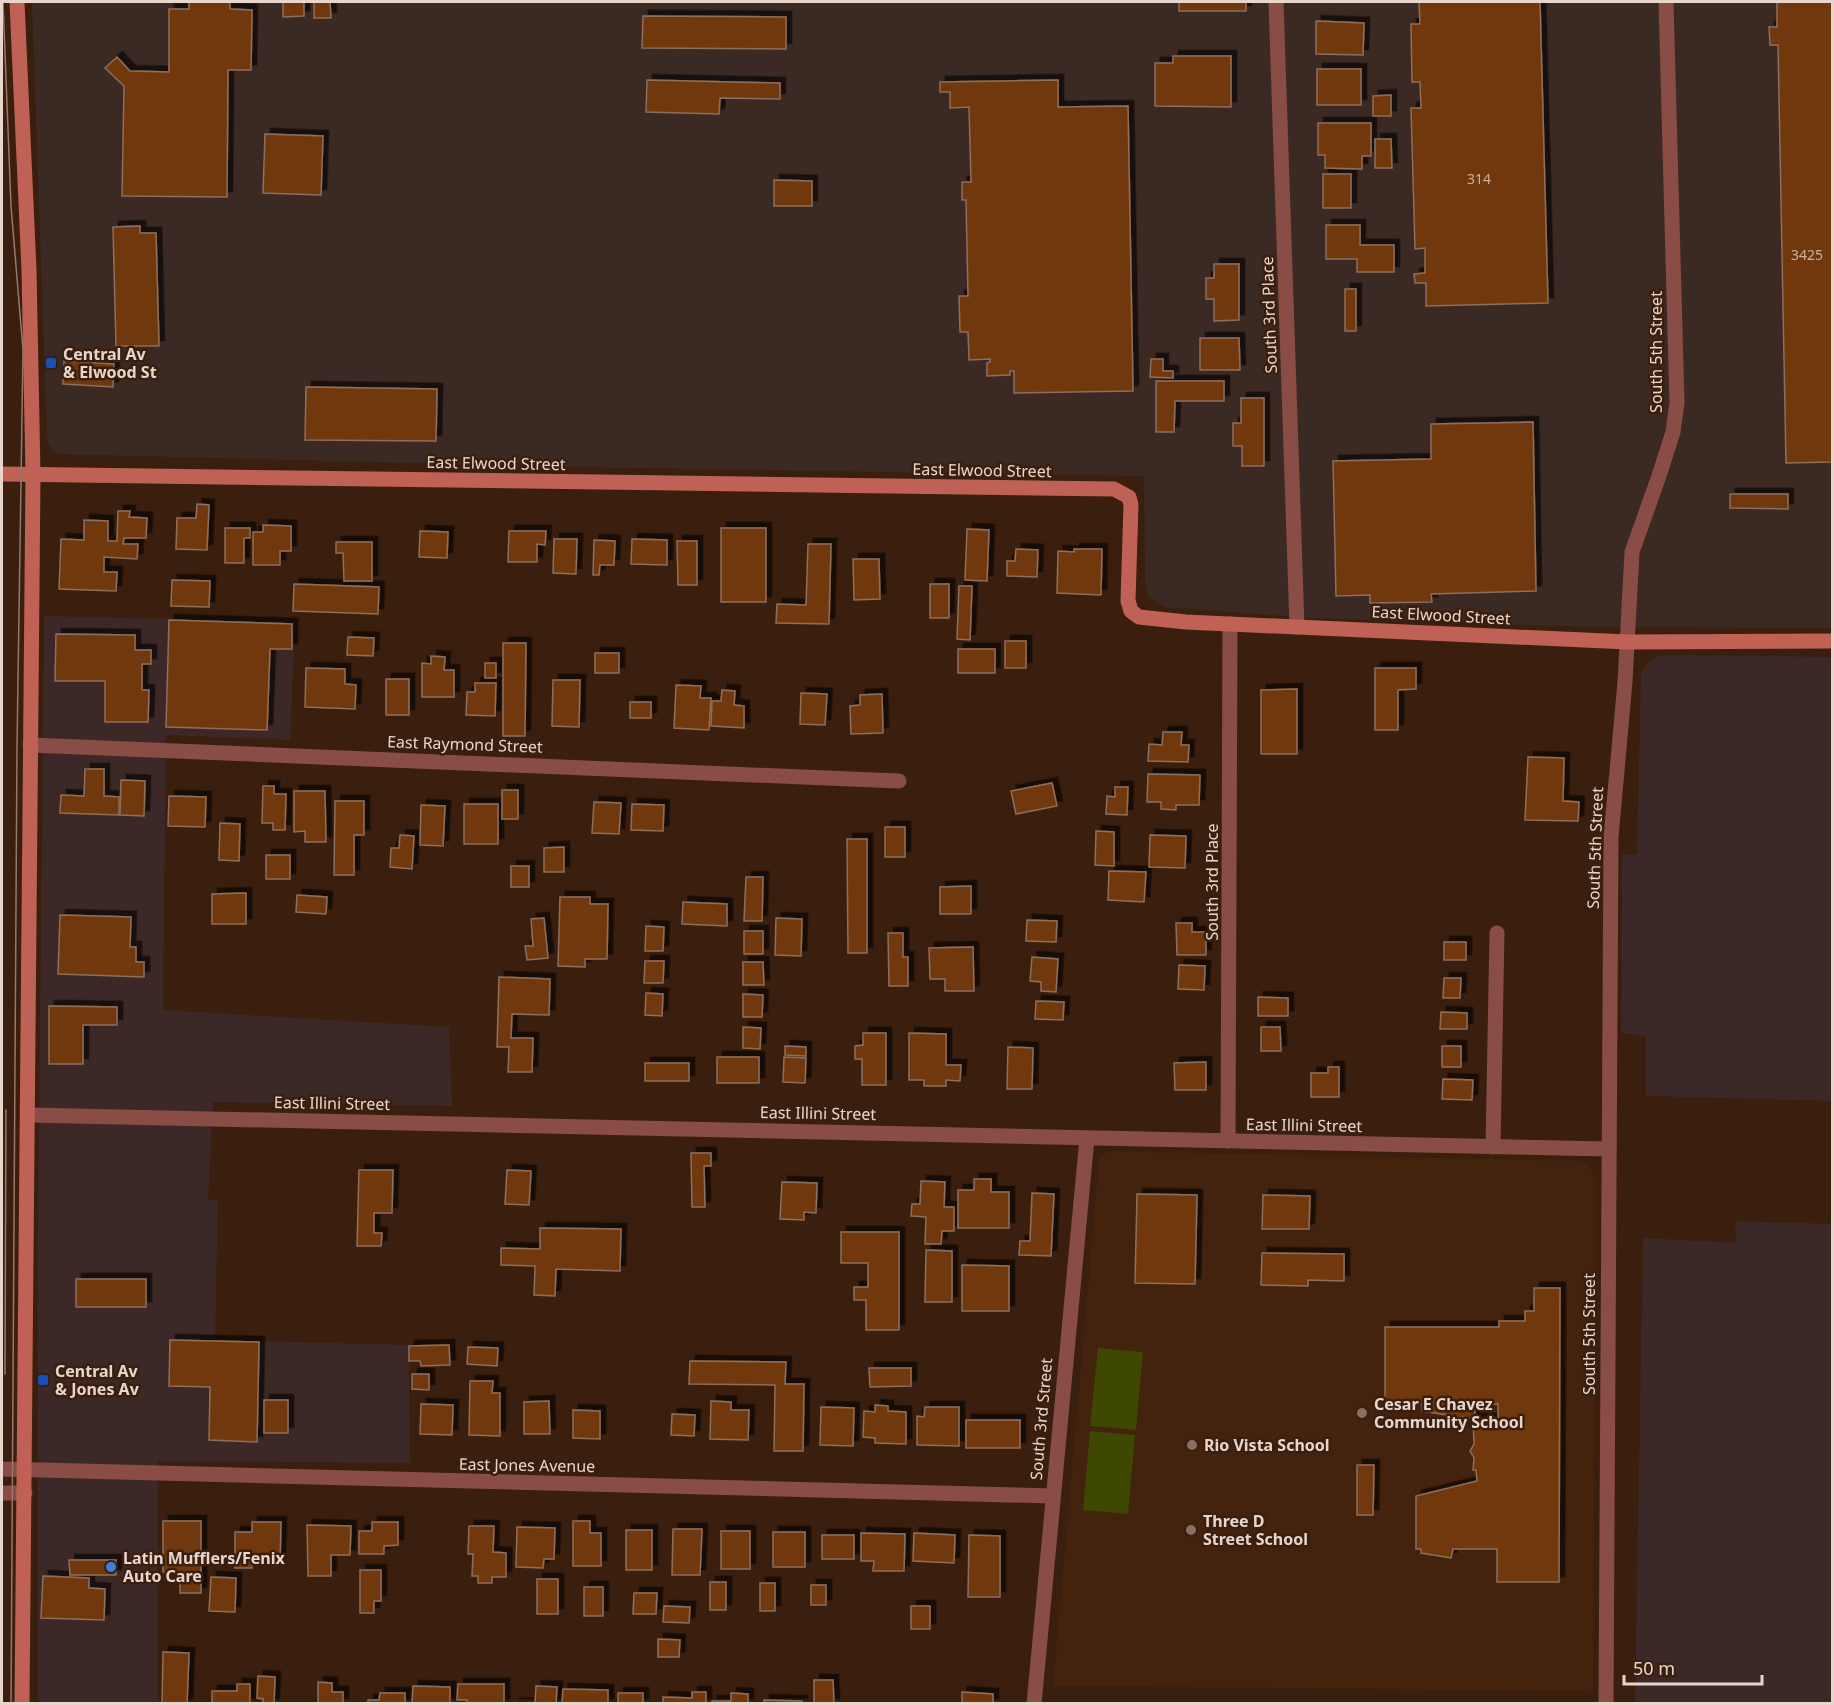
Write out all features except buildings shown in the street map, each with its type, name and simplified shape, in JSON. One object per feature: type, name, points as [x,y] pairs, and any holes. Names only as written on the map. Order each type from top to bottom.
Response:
[{"type":"street","points":[[17,2],[29,270],[33,474],[22,1704]]},
{"type":"street","name":"South 3rd Place","points":[[1276,2],[1297,627]]},
{"type":"street","name":"South 5th Street","points":[[1606,1704],[1611,837],[1628,642],[1632,552],[1666,454],[1677,403],[1666,2]]},
{"type":"street","name":"East Elwood Street","points":[[7,474],[1114,489],[1130,497],[1128,601],[1131,611],[1139,616],[1152,619],[1628,642],[1833,641]]},
{"type":"street","name":"South 3rd Place","points":[[1228,1141],[1230,624]]},
{"type":"street","name":"East Raymond Street","points":[[30,745],[898,781]]},
{"type":"street","points":[[1493,1147],[1497,933]]},
{"type":"street","name":"East Illini Street","points":[[28,1115],[1608,1149]]},
{"type":"street","name":"South 3rd Street","points":[[1034,1704],[1087,1138]]},
{"type":"street","name":"East Jones Avenue","points":[[2,1469],[1052,1496]]},
{"type":"street","points":[[2,1493],[25,1493]]},
{"type":"shaded area","points":[[32,2],[1832,2],[1832,628],[1590,627],[1311,618],[1164,607],[1148,596],[1145,582],[1144,476],[572,467],[58,454],[51,449],[47,437]]},
{"type":"shaded area","points":[[44,616],[295,622],[290,740],[166,735],[163,1010],[449,1027],[452,1106],[213,1102],[208,1200],[218,1200],[215,1340],[409,1345],[410,1463],[158,1461],[158,1703],[38,1704],[38,1236]]},
{"type":"shaded area","points":[[1659,656],[1832,657],[1832,1101],[1646,1096],[1646,1036],[1621,1033],[1622,854],[1637,855],[1641,674],[1649,661]]},
{"type":"shaded area","points":[[1109,1151],[1584,1161],[1596,1178],[1593,1691],[1053,1686],[1099,1158]]},
{"type":"shaded area","points":[[1735,1221],[1832,1224],[1832,1703],[1635,1703],[1643,1238],[1736,1243]]},
{"type":"green space","points":[[1098,1348],[1143,1352],[1136,1430],[1090,1426]]},
{"type":"green space","points":[[1090,1431],[1135,1435],[1128,1514],[1083,1510]]},
{"type":"tram line","points":[[3,2],[11,206],[23,350],[17,745],[11,1704]]},
{"type":"tram line","points":[[5,1374],[6,1110]]},
{"type":"place","name":"Central Av & Elwood St","points":[[51,363]]},
{"type":"place","name":"Central Av & Jones Av","points":[[43,1380]]},
{"type":"place","name":"Cesar E Chavez Community School","points":[[1362,1413]]},
{"type":"place","name":"Rio Vista School","points":[[1192,1445]]},
{"type":"place","name":"Three D Street School","points":[[1191,1530]]},
{"type":"place","name":"Latin Mufflers/Fenix Auto Care","points":[[111,1567]]}]
